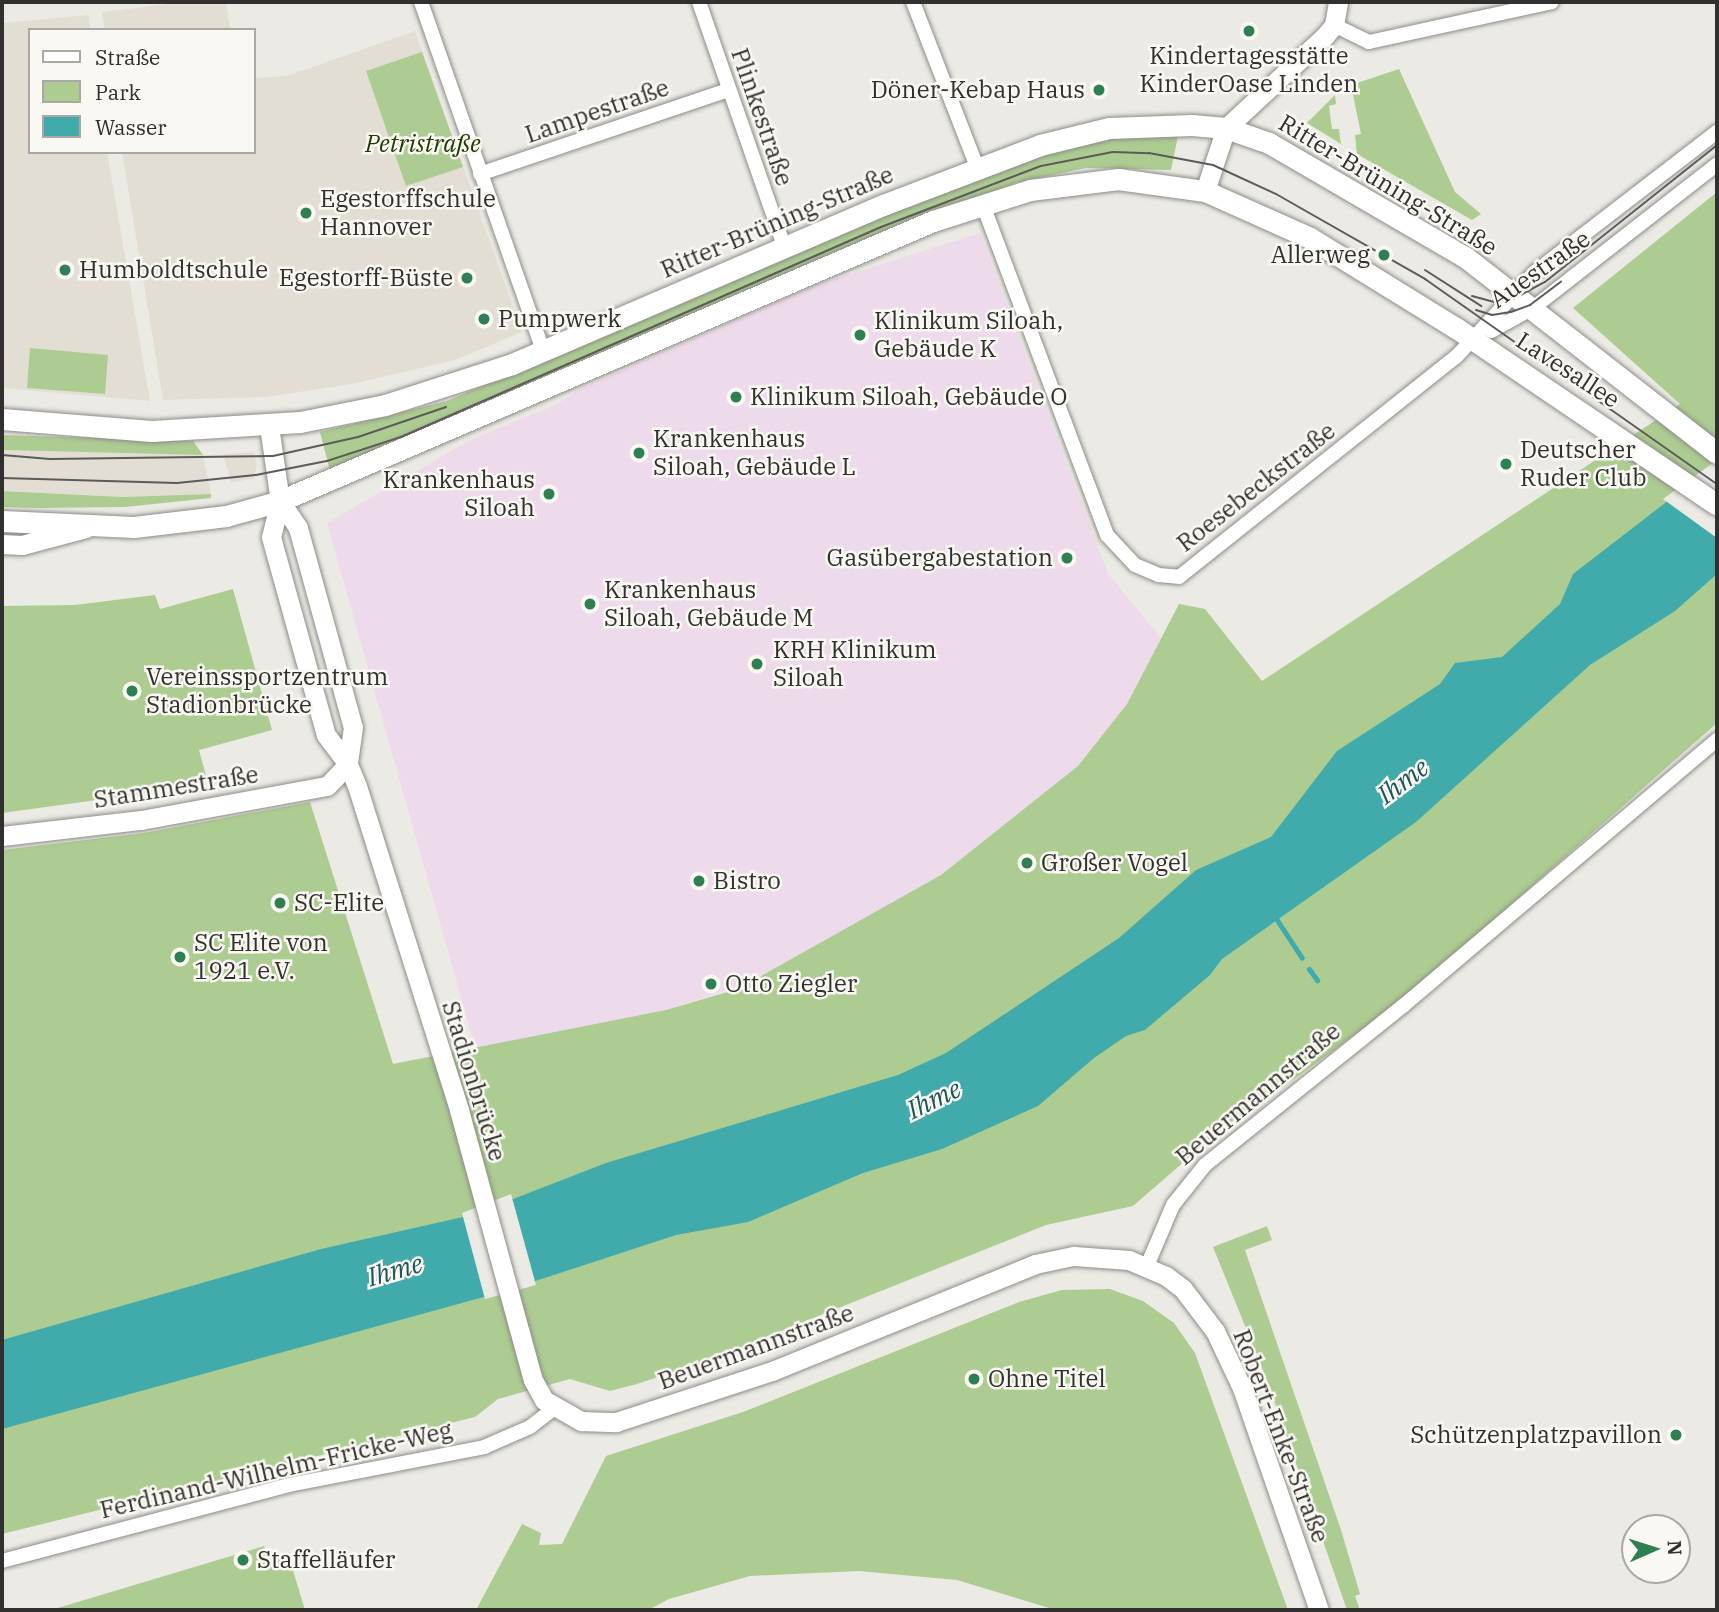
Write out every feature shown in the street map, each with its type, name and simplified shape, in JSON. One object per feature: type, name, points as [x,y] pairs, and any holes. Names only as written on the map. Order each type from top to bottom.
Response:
[{"type":"main road","name":"Ritter-Brüning-Straße","points":[[2,419],[152,431],[269,426],[386,405],[452,386],[543,351],[784,246],[977,167],[1040,145],[1109,128],[1226,128],[1269,143],[1349,186],[1465,257],[1534,308]]},
{"type":"main road","points":[[2,520],[91,526],[171,524],[279,501],[864,249],[1030,190],[1090,180],[1152,181],[1205,191],[1310,238],[1475,340]]},
{"type":"main road","name":"Lavesallee","points":[[1534,308],[1665,416],[1717,453]]},
{"type":"main road","name":"Lavesallee","points":[[1475,340],[1632,444],[1717,505]]},
{"type":"street","points":[[421,2],[543,351]]},
{"type":"street","name":"Plinkestraße","points":[[699,2],[784,246]]},
{"type":"street","points":[[913,2],[977,167]]},
{"type":"street","points":[[1205,191],[1226,128],[1334,25],[1338,2]]},
{"type":"street","points":[[1334,25],[1369,42],[1552,2]]},
{"type":"street","name":"Lampestraße","points":[[480,174],[728,90]]},
{"type":"street","name":"Auestraße","points":[[1475,340],[1535,272],[1717,132]]},
{"type":"street","name":"Auestraße","points":[[1475,340],[1534,308],[1717,164]]},
{"type":"street","name":"Roesebeckstraße","points":[[983,205],[1107,536],[1136,565],[1158,575],[1179,577],[1475,340]]},
{"type":"street","name":"Stadionbrücke","points":[[269,426],[279,501],[271,537],[326,735],[348,764],[459,1110],[533,1380],[553,1409]]},
{"type":"street","name":"Stadionbrücke","points":[[279,501],[298,528],[353,727],[348,764]]},
{"type":"street","points":[[2,544],[22,545],[91,526]]},
{"type":"street","name":"Beuermannstraße","points":[[553,1409],[580,1421],[599,1423],[645,1415],[772,1371],[1035,1264],[1103,1255],[1147,1266],[1173,1205],[1205,1165],[1403,1006],[1717,740]]},
{"type":"street","name":"Stammestraße","points":[[2,835],[141,820],[327,786],[348,764]]},
{"type":"street","name":"Robert-Enke-Straße","points":[[1147,1266],[1183,1289],[1215,1331],[1242,1388],[1319,1610]]},
{"type":"street","name":"Ferdinand-Wilhelm-Fricke-Weg","points":[[2,1561],[289,1485],[484,1447],[530,1427],[553,1409]]},
{"type":"shaded area","points":[[184,2],[226,2],[230,28],[105,28],[102,12]]},
{"type":"shaded area","name":"Humboldtschule","points":[[89,15],[90,28],[28,28],[28,154],[107,154],[150,401],[2,388],[2,23]]},
{"type":"shaded area","name":"Egestorffschule Hannover","points":[[415,31],[522,332],[455,360],[352,384],[266,397],[163,400],[122,154],[256,154],[256,78],[287,76]]},
{"type":"shaded area","name":"KRH Klinikum Siloah","points":[[980,233],[1108,574],[1161,638],[1127,704],[1078,766],[941,875],[763,978],[666,1010],[476,1050],[327,523],[470,440],[555,405],[584,387],[816,285]]},
{"type":"shaded area","points":[[2,450],[203,455],[211,494],[123,497],[2,491]]},
{"type":"shaded area","points":[[253,452],[257,464],[254,478],[231,483],[223,454]]},
{"type":"green space","name":"Petristraße","points":[[422,52],[463,167],[406,186],[366,71]]},
{"type":"green space","points":[[1399,69],[1455,192],[1481,214],[1472,220],[1357,154],[1355,135],[1361,134],[1351,85]]},
{"type":"green space","points":[[1335,95],[1336,104],[1329,106],[1332,129],[1339,129],[1341,144],[1307,123]]},
{"type":"green space","points":[[1120,136],[1178,136],[1171,170],[1086,168],[1015,183],[330,471],[320,432],[447,401],[877,216],[1065,146]]},
{"type":"green space","points":[[1717,192],[1717,723],[1405,998],[1200,1148],[1133,1206],[1046,1225],[706,1361],[637,1384],[610,1391],[570,1379],[498,1399],[475,1417],[2,1534],[2,850],[144,833],[310,802],[393,1064],[666,1010],[738,989],[941,875],[1078,766],[1127,704],[1179,604],[1205,609],[1262,681],[1680,404],[1573,308]]},
{"type":"green space","points":[[30,348],[108,355],[105,394],[27,388]]},
{"type":"green space","points":[[2,435],[193,441],[203,455],[2,450]]},
{"type":"green space","points":[[2,491],[123,497],[211,494],[211,498],[125,507],[2,507]]},
{"type":"green space","name":"Vereinssportzentrum Stadionbrücke","points":[[233,589],[272,730],[199,750],[207,779],[141,794],[2,813],[2,606],[75,605],[155,595],[160,609]]},
{"type":"green space","points":[[1267,1226],[1272,1240],[1245,1250],[1341,1530],[1360,1594],[1355,1596],[1360,1610],[1347,1610],[1267,1380],[1213,1247]]},
{"type":"green space","points":[[1110,1289],[1143,1301],[1174,1323],[1195,1353],[1288,1610],[1056,1610],[957,1580],[859,1571],[750,1576],[669,1599],[648,1610],[476,1610],[522,1524],[541,1533],[539,1545],[562,1544],[606,1456],[743,1412],[1019,1302],[1062,1290]]},
{"type":"green space","points":[[264,1546],[269,1560],[288,1554],[305,1610],[51,1610]]},
{"type":"water","name":"Ihme","points":[[1717,463],[1717,574],[1675,611],[1590,665],[1416,822],[1222,959],[1210,975],[1145,1030],[1126,1036],[1094,1058],[1038,1106],[942,1149],[863,1173],[748,1222],[676,1235],[502,1292],[2,1429],[2,1340],[321,1249],[472,1215],[606,1163],[898,1075],[946,1053],[1119,938],[1196,870],[1271,837],[1337,751],[1440,684],[1455,663],[1502,657],[1560,604],[1573,574]]},
{"type":"pier","points":[[1717,460],[1717,538],[1663,499]]},
{"type":"pier","points":[[511,1194],[536,1285],[485,1299],[462,1213]]},
{"type":"waterway","points":[[1277,920],[1302,958]]},
{"type":"waterway","points":[[1309,969],[1317,980]]},
{"type":"tram line","points":[[1472,296],[1495,302],[1511,300],[1545,282],[1717,145]]},
{"type":"tram line","points":[[2,478],[177,483],[256,475],[327,461],[401,437],[881,227],[1041,166],[1113,152],[1149,153],[1213,165],[1276,194],[1425,279],[1717,484]]},
{"type":"tram line","points":[[1425,270],[1481,306]]},
{"type":"tram line","points":[[1476,310],[1492,315],[1511,312],[1530,305],[1561,282]]},
{"type":"tram line","points":[[2,455],[50,459],[273,456],[358,437],[446,407]]},
{"type":"place","name":"Kindertagesstätte KinderOase Linden","points":[[1249,31]]},
{"type":"place","name":"Döner-Kebap Haus","points":[[1099,90]]},
{"type":"place","name":"Egestorffschule Hannover","points":[[306,213]]},
{"type":"place","name":"Allerweg","points":[[1384,255]]},
{"type":"place","name":"Humboldtschule","points":[[65,270]]},
{"type":"place","name":"Egestorff-Büste","points":[[467,278]]},
{"type":"place","name":"Pumpwerk","points":[[484,319]]},
{"type":"place","name":"Klinikum Siloah, Gebäude K","points":[[860,335]]},
{"type":"place","name":"Klinikum Siloah, Gebäude O","points":[[736,397]]},
{"type":"place","name":"Krankenhaus Siloah, Gebäude L","points":[[639,453]]},
{"type":"place","name":"Deutscher Ruder Club","points":[[1506,464]]},
{"type":"place","name":"Krankenhaus Siloah","points":[[549,494]]},
{"type":"place","name":"Gasübergabestation","points":[[1067,558]]},
{"type":"place","name":"Krankenhaus Siloah, Gebäude M","points":[[590,604]]},
{"type":"place","name":"KRH Klinikum Siloah","points":[[757,664]]},
{"type":"place","name":"Vereinssportzentrum Stadionbrücke","points":[[132,691]]},
{"type":"place","name":"Großer Vogel","points":[[1027,863]]},
{"type":"place","name":"Bistro","points":[[699,881]]},
{"type":"place","name":"SC-Elite","points":[[280,903]]},
{"type":"place","name":"SC Elite von 1921 e.V.","points":[[180,957]]},
{"type":"place","name":"Otto Ziegler","points":[[711,984]]},
{"type":"place","name":"Ohne Titel","points":[[974,1379]]},
{"type":"place","name":"Schützenplatzpavillon","points":[[1676,1435]]},
{"type":"place","name":"Staffelläufer","points":[[243,1560]]}]
